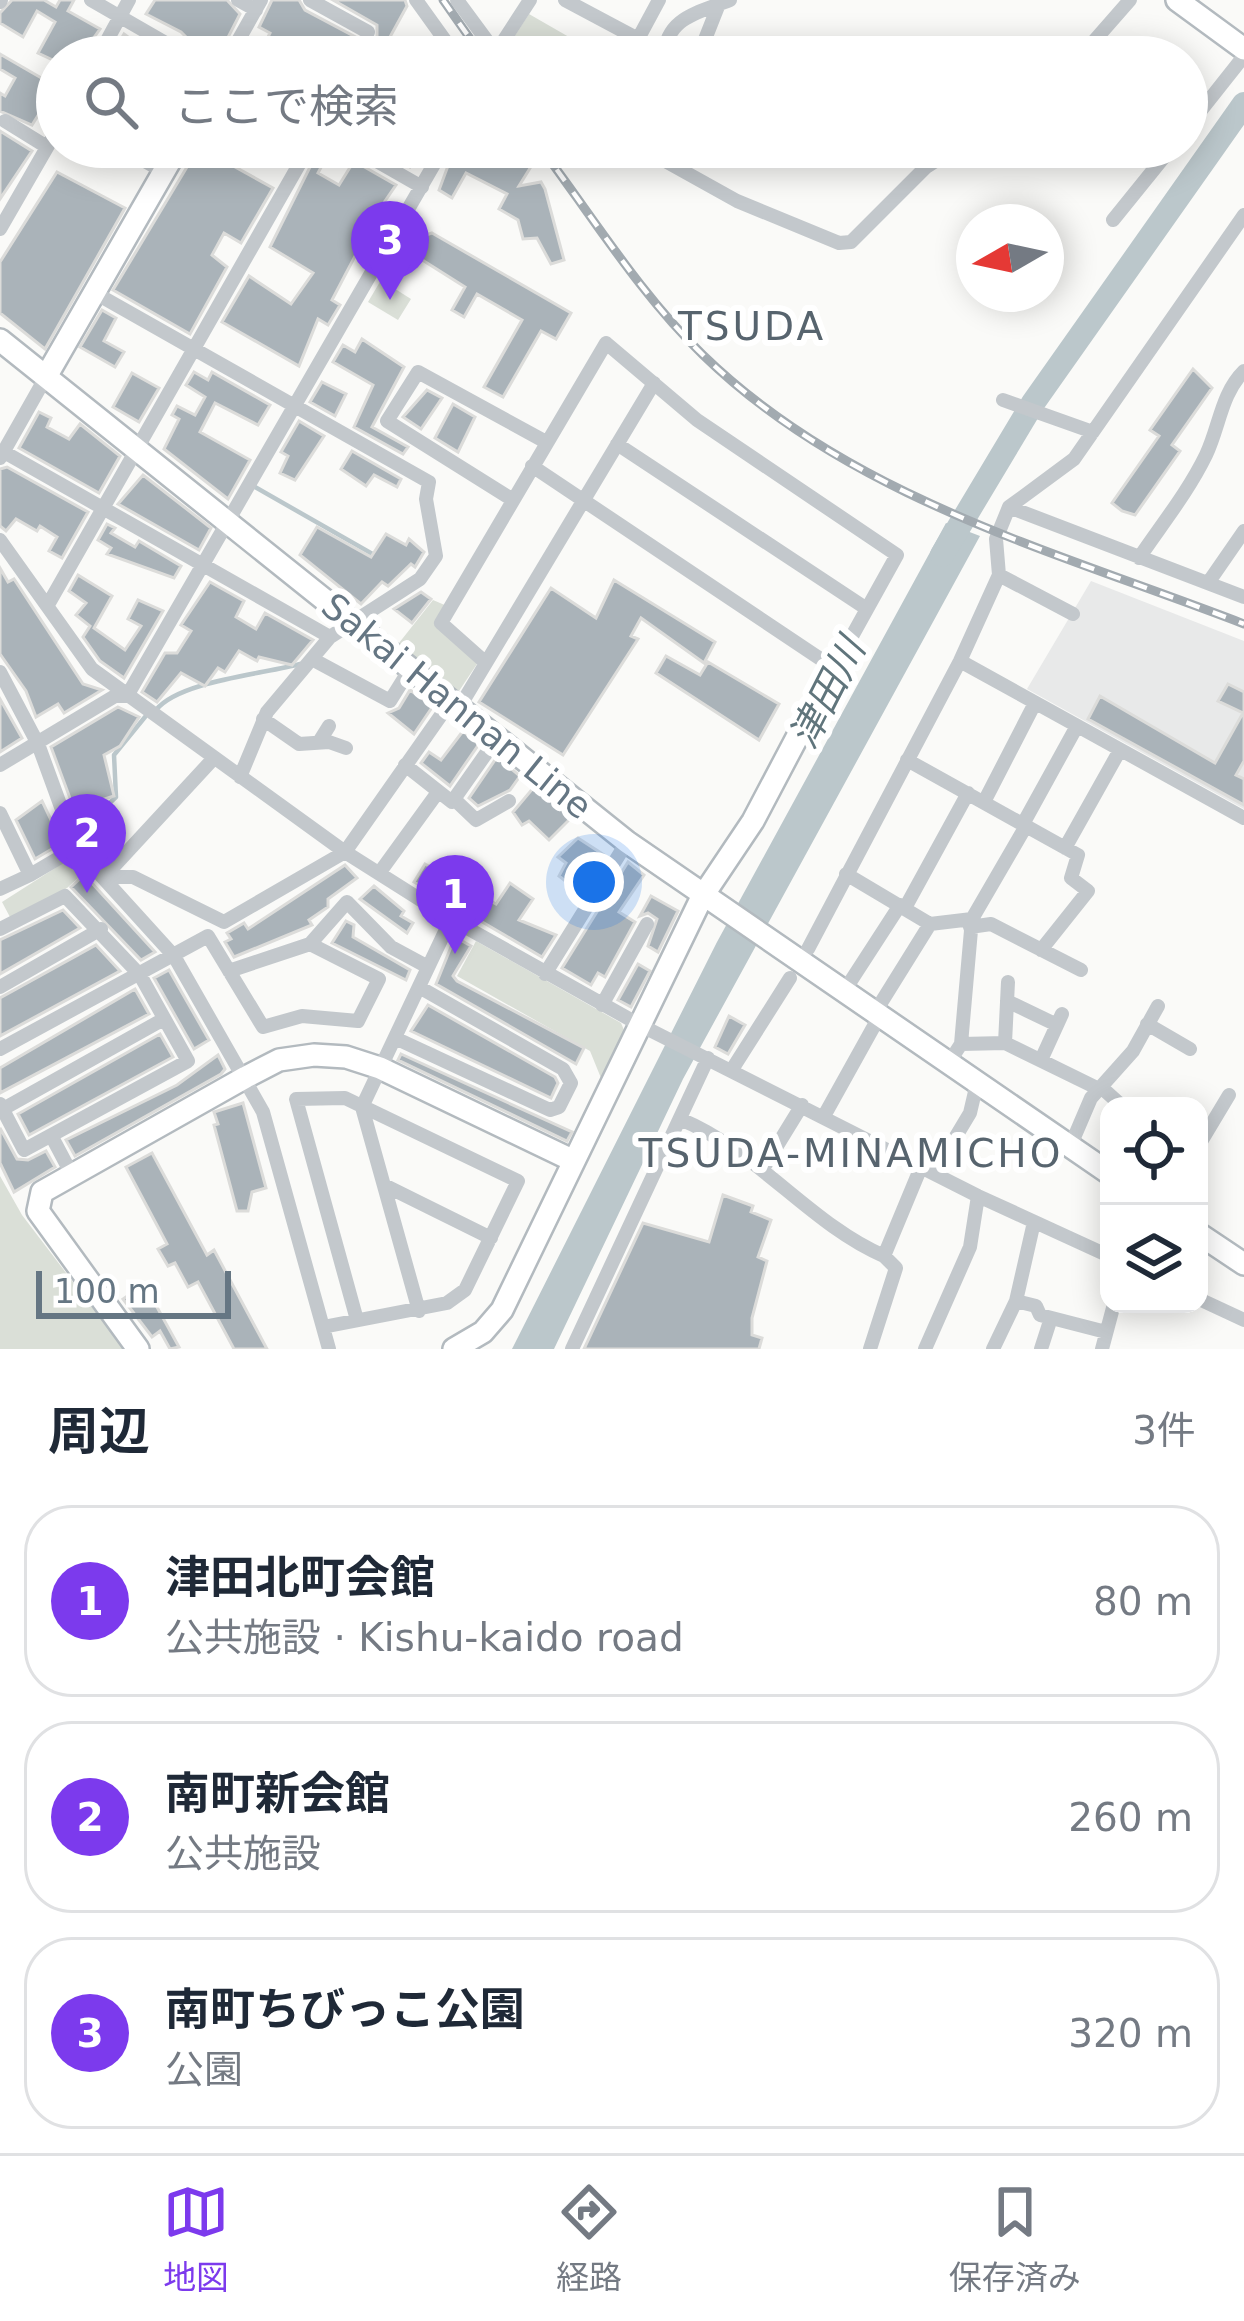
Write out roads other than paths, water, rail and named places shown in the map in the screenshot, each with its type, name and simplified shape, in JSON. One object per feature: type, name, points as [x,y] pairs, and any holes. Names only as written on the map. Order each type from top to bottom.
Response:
[{"type":"street","points":[[91,0],[153,36]]},
{"type":"street","points":[[110,36],[130,0]]},
{"type":"street","points":[[238,0],[258,5],[241,36]]},
{"type":"street","points":[[310,0],[368,32]]},
{"type":"street","points":[[416,0],[443,36]]},
{"type":"street","points":[[457,0],[481,36]]},
{"type":"street","points":[[506,36],[530,0]]},
{"type":"street","points":[[566,0],[632,36]]},
{"type":"street","points":[[640,36],[659,0]]},
{"type":"street","points":[[1098,36],[1130,0]]},
{"type":"street","points":[[1177,0],[1244,52],[1208,100]]},
{"type":"street","points":[[666,36],[674,25],[725,2]]},
{"type":"street","points":[[708,36],[725,2]]},
{"type":"street","points":[[5,121],[36,141]]},
{"type":"street","points":[[0,229],[36,165]]},
{"type":"street","points":[[157,168],[164,172]]},
{"type":"street","points":[[166,168],[2,455],[330,637]]},
{"type":"street","points":[[49,603],[297,168]]},
{"type":"street","points":[[388,168],[422,188]]},
{"type":"street","points":[[127,696],[433,168]]},
{"type":"street","points":[[677,168],[737,202],[839,243],[851,242],[924,168]]},
{"type":"street","points":[[1113,220],[1155,168]]},
{"type":"street","points":[[808,949],[960,661],[999,575],[996,538],[1010,507],[1074,459],[1244,215]]},
{"type":"street","points":[[95,293],[429,482],[427,513],[436,556],[420,580],[330,637],[263,719],[240,777]]},
{"type":"street","name":"Sakai Hannan Line","points":[[0,340],[627,842],[1100,1167]]},
{"type":"street","points":[[454,1349],[483,1332],[502,1310],[574,1161],[649,1029],[702,897],[753,821],[896,555],[697,420],[606,343],[441,623],[486,663]]},
{"type":"street","points":[[1139,558],[1197,472],[1220,421],[1226,389],[1244,371]]},
{"type":"street","points":[[513,500],[387,421],[418,372],[547,442]]},
{"type":"street","points":[[104,877],[133,877],[224,922],[344,851],[486,663],[654,383]]},
{"type":"street","points":[[1003,400],[1093,432]]},
{"type":"street","points":[[617,444],[867,608]]},
{"type":"street","points":[[532,466],[834,668]]},
{"type":"street","points":[[1010,507],[1244,597]]},
{"type":"street","points":[[1208,584],[1244,531]]},
{"type":"street","points":[[0,540],[92,669],[344,851],[602,1005],[978,1196],[1100,1252]]},
{"type":"street","points":[[999,575],[1073,614]]},
{"type":"street","points":[[312,659],[390,701],[410,670]]},
{"type":"street","points":[[960,661],[1244,818]]},
{"type":"street","points":[[0,673],[38,744],[76,848],[174,956],[246,1077],[263,1112],[329,1349]]},
{"type":"street","points":[[0,765],[115,695],[127,696]]},
{"type":"street","points":[[983,802],[1035,703]]},
{"type":"street","points":[[263,719],[299,744],[319,742],[346,748]]},
{"type":"street","points":[[319,742],[329,726]]},
{"type":"street","points":[[948,1064],[961,1044],[971,923],[1077,726]]},
{"type":"street","points":[[454,799],[497,738]]},
{"type":"street","points":[[1065,848],[1120,750]]},
{"type":"street","points":[[104,877],[214,758]]},
{"type":"street","points":[[907,760],[1078,855],[1071,878],[1088,891],[1041,950]]},
{"type":"street","points":[[405,765],[476,820],[509,801]]},
{"type":"street","points":[[380,872],[438,793]]},
{"type":"street","points":[[843,993],[902,907],[968,793]]},
{"type":"street","points":[[0,813],[30,875]]},
{"type":"street","points":[[545,974],[627,842]]},
{"type":"street","points":[[0,889],[53,866],[76,848]]},
{"type":"street","points":[[846,874],[931,924],[991,924],[1081,970]]},
{"type":"street","points":[[0,928],[65,896],[101,928],[140,975],[188,1061],[24,1150],[1,1106],[164,1019]]},
{"type":"street","points":[[230,971],[310,944],[347,902],[391,947],[428,967]]},
{"type":"street","points":[[418,1311],[362,1108],[451,919]]},
{"type":"street","points":[[602,1005],[647,924]]},
{"type":"street","points":[[824,1116],[931,924]]},
{"type":"street","points":[[0,987],[101,928]]},
{"type":"street","points":[[0,1049],[208,937],[263,1027],[302,1016],[358,1022],[379,979],[310,944]]},
{"type":"street","points":[[733,1069],[790,978]]},
{"type":"street","points":[[1005,1043],[1007,982]]},
{"type":"street","points":[[394,1038],[550,1110],[559,1107],[571,1083],[563,1069],[419,988]]},
{"type":"street","points":[[1007,1000],[1060,1019],[1041,1060]]},
{"type":"street","points":[[1070,1147],[1082,1114],[1133,1051],[1158,1006]]},
{"type":"street","points":[[1147,1024],[1190,1049]]},
{"type":"street","points":[[961,1044],[1005,1043],[1112,1097]]},
{"type":"street","points":[[138,1349],[38,1211],[42,1192],[279,1060],[314,1054],[346,1057],[574,1161]]},
{"type":"street","points":[[572,1349],[708,1058]]},
{"type":"street","points":[[884,1256],[928,1170],[970,1113],[976,1083]]},
{"type":"street","points":[[1208,1130],[1229,1095]]},
{"type":"street","points":[[323,1327],[447,1304],[465,1290],[518,1181],[345,1098],[296,1099],[357,1320]]},
{"type":"street","points":[[764,1166],[802,1105]]},
{"type":"street","points":[[680,1119],[716,1133],[764,1166],[833,1228],[884,1256],[896,1268],[870,1349]]},
{"type":"street","points":[[52,1137],[71,1173]]},
{"type":"street","points":[[384,1185],[491,1238]]},
{"type":"street","points":[[925,1349],[970,1247],[978,1196]]},
{"type":"street","points":[[993,1349],[1016,1300],[1034,1222]]},
{"type":"street","points":[[1208,1240],[1244,1264]]},
{"type":"street","points":[[1016,1300],[1051,1318],[1106,1332]]},
{"type":"street","points":[[1208,1303],[1244,1320]]},
{"type":"street","points":[[1102,1349],[1111,1313]]},
{"type":"street","points":[[1041,1349],[1051,1318]]},
{"type":"waterway","name":"津田川","points":[[1208,155],[1244,104]]},
{"type":"waterway","name":"津田川","points":[[942,555],[1033,403],[1199,168]]},
{"type":"waterway","points":[[255,487],[376,556]]},
{"type":"waterway","points":[[156,710],[202,685],[300,664]]},
{"type":"waterway","points":[[79,832],[116,797],[114,755],[145,717]]},
{"type":"railway","points":[[443,0],[468,36]]},
{"type":"railway","points":[[555,168],[637,280],[703,355],[761,405],[823,447],[958,516],[1244,624]]},
{"type":"place","name":"南町ちびっこ公園","points":[[390,300]]},
{"type":"place","name":"南町新会館","points":[[87,893]]},
{"type":"place","name":"津田北町会館","points":[[455,954]]},
{"type":"district","name":"TSUDA","points":[[752,326]]},
{"type":"district","name":"TSUDA-MINAMICHO","points":[[851,1153]]}]
